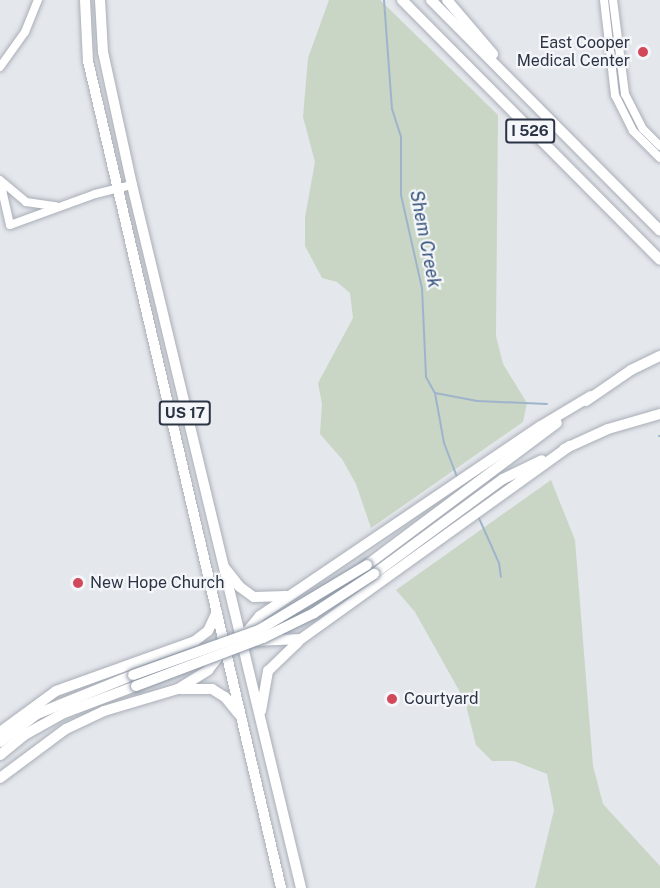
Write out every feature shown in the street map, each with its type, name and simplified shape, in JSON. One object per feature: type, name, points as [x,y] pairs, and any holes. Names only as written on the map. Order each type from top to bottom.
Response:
[{"type":"highway","name":"US 17","points":[[85,0],[88,61],[281,888]]},
{"type":"highway","name":"US 17","points":[[100,0],[104,52],[132,185],[301,888]]},
{"type":"highway","name":"I 526","points":[[402,0],[660,260]]},
{"type":"highway","name":"I 526","points":[[431,0],[660,231]]},
{"type":"highway","points":[[447,0],[562,133]]},
{"type":"highway","points":[[240,641],[254,621],[292,594],[595,393],[660,356]]},
{"type":"highway","points":[[370,570],[595,393]]},
{"type":"highway","points":[[0,755],[26,734],[64,713],[259,630],[370,570],[503,479],[570,446],[660,414]]},
{"type":"highway","points":[[260,720],[267,671],[302,639],[570,446]]},
{"type":"highway","points":[[222,564],[240,587],[254,597],[292,594]]},
{"type":"highway","points":[[0,732],[56,692],[185,645],[208,631],[217,612]]},
{"type":"highway","points":[[0,778],[31,751],[90,717],[178,689],[208,670],[225,648],[240,641],[302,639]]},
{"type":"highway","points":[[185,645],[225,648]]},
{"type":"highway","points":[[0,742],[37,714],[135,681]]},
{"type":"highway","points":[[178,689],[212,688],[225,697],[242,719]]},
{"type":"street","points":[[0,67],[25,32],[38,0]]},
{"type":"street","points":[[604,0],[615,95],[633,131],[660,158]]},
{"type":"street","points":[[613,0],[625,94],[643,129],[660,146]]},
{"type":"street","points":[[0,180],[10,225],[132,185]]},
{"type":"street","points":[[0,180],[26,202],[60,207]]},
{"type":"green space","points":[[329,0],[380,0],[498,115],[496,336],[503,364],[527,403],[523,422],[371,528],[356,484],[342,459],[320,434],[322,404],[318,383],[353,318],[350,293],[337,282],[322,278],[305,246],[305,217],[315,162],[303,117],[308,58]]},
{"type":"green space","points":[[551,480],[575,540],[593,766],[603,804],[660,866],[660,888],[535,888],[554,810],[547,774],[514,761],[492,761],[476,745],[465,701],[415,612],[396,590]]},
{"type":"waterway","name":"Shem Creek","points":[[384,0],[392,109],[401,136],[401,195],[422,288],[426,377],[435,393],[444,443],[458,479]]},
{"type":"waterway","points":[[435,393],[477,401],[547,404]]},
{"type":"waterway","name":"Shem Creek","points":[[478,516],[499,563],[501,577]]},
{"type":"place","name":"East Cooper Medical Center","points":[[643,52]]},
{"type":"place","name":"New Hope Church","points":[[78,583]]},
{"type":"place","name":"Courtyard","points":[[392,699]]}]
